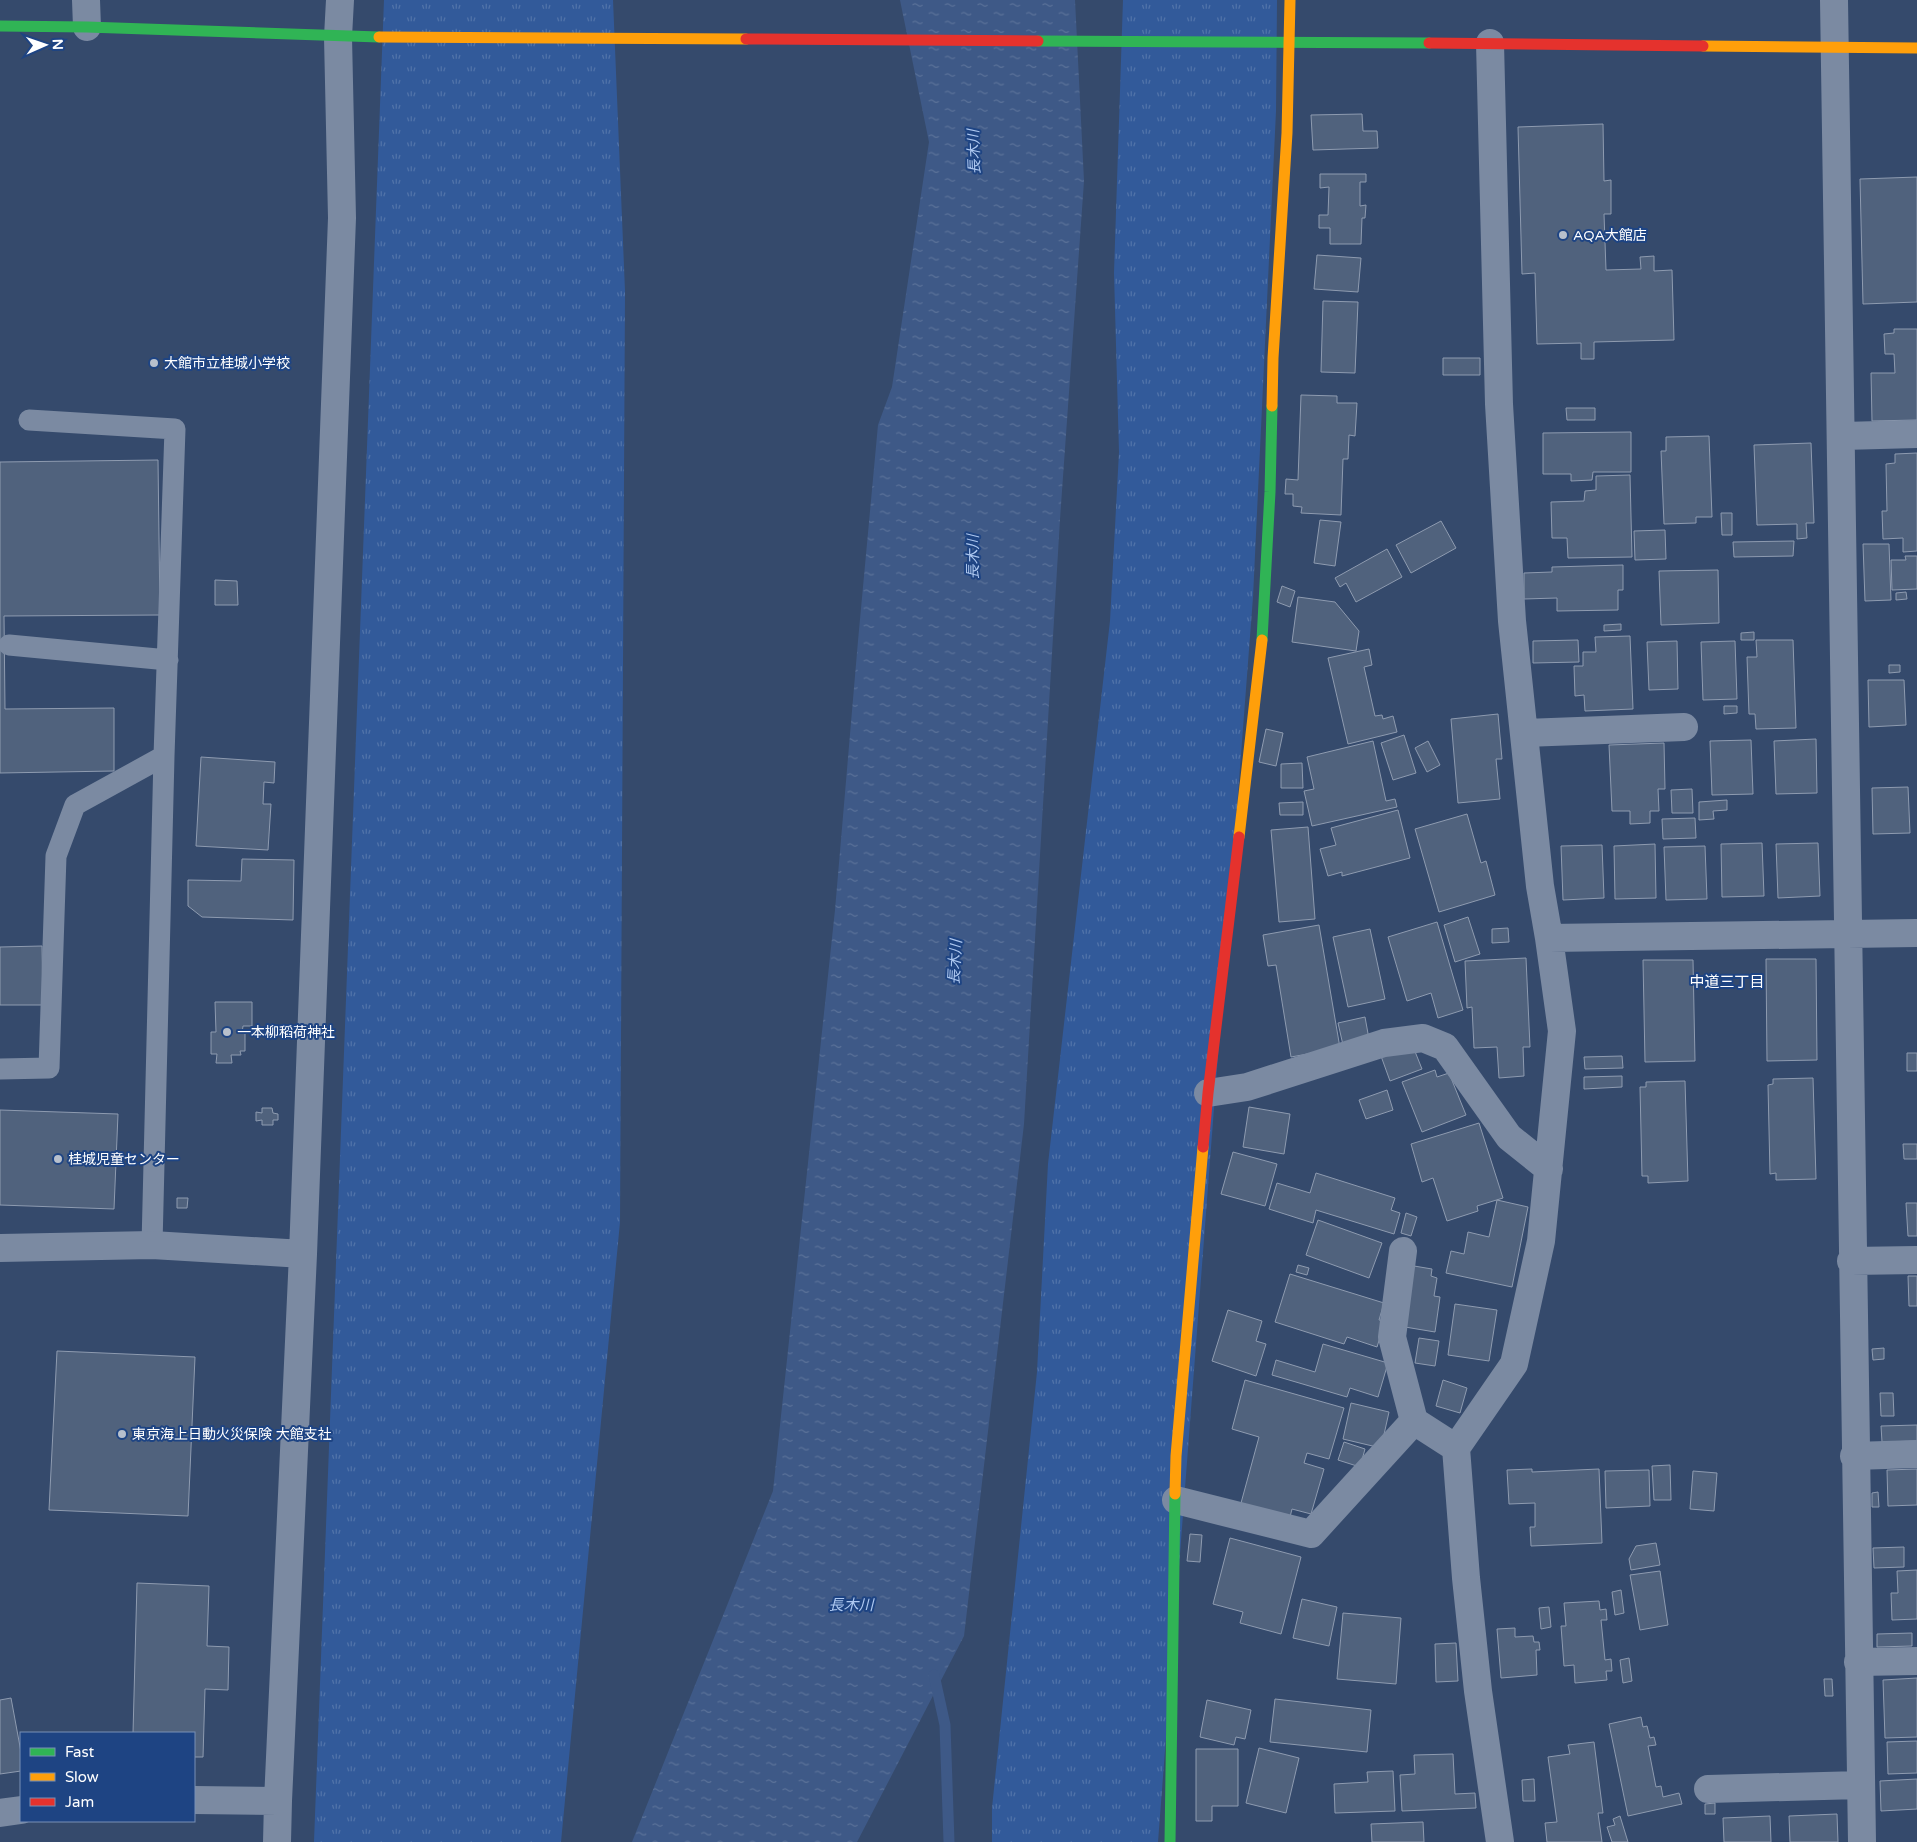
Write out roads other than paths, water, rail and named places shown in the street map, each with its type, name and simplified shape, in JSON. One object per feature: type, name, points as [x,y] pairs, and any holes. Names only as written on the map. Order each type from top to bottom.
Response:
[{"type":"street","points":[[86,0],[87,27]]},
{"type":"street","points":[[277,1842],[304,1254],[342,218],[338,37],[340,0]]},
{"type":"street","points":[[1170,1842],[1177,1446],[1208,1093],[1263,634],[1270,492],[1272,358],[1287,133],[1290,0]]},
{"type":"street","points":[[1834,0],[1843,436],[1851,1261],[1862,1842]]},
{"type":"street","points":[[0,26],[87,27],[338,37],[1490,43],[1917,48]]},
{"type":"street","points":[[1490,43],[1499,404],[1512,621],[1540,886],[1562,1031],[1541,1241],[1514,1364],[1456,1448],[1466,1578],[1478,1690],[1500,1842]]},
{"type":"street","points":[[1843,436],[1917,434]]},
{"type":"street","points":[[1525,733],[1684,727]]},
{"type":"street","points":[[1549,938],[1917,933]]},
{"type":"street","points":[[1208,1093],[1247,1087],[1384,1044],[1423,1038],[1445,1047],[1509,1137],[1549,1169]]},
{"type":"street","points":[[0,1248],[152,1245],[304,1254]]},
{"type":"street","points":[[1403,1251],[1392,1337],[1414,1422],[1456,1448]]},
{"type":"street","points":[[1851,1261],[1917,1260]]},
{"type":"street","points":[[1176,1500],[1310,1534],[1414,1422]]},
{"type":"street","points":[[1854,1456],[1917,1454]]},
{"type":"street","points":[[1858,1662],[1917,1660]]},
{"type":"street","points":[[1708,1789],[1860,1785]]},
{"type":"street","points":[[195,1800],[278,1801]]},
{"type":"street","points":[[0,1813],[20,1810]]},
{"type":"lane","points":[[29,420],[175,429],[164,756],[152,1245]]},
{"type":"lane","points":[[9,646],[168,660]]},
{"type":"lane","points":[[0,1070],[48,1068],[56,856],[75,805],[164,756]]},
{"type":"water","name":"長木川","points":[[900,0],[1075,0],[1084,181],[1060,519],[1024,1124],[964,1636],[857,1842],[632,1842],[773,1491],[835,910],[878,425],[892,387],[929,142]]},
{"type":"waterway","points":[[934,1675],[945,1725],[949,1842]]},
{"type":"place","name":"AQA大館店","points":[[1563,235]]},
{"type":"place","name":"大館市立桂城小学校","points":[[154,363]]},
{"type":"place","name":"一本柳稻荷神社","points":[[227,1032]]},
{"type":"place","name":"桂城児童センター","points":[[58,1159]]},
{"type":"place","name":"東京海上日動火災保険 大館支社","points":[[122,1434]]},
{"type":"district","name":"中道三丁目","points":[[1727,982]]}]
